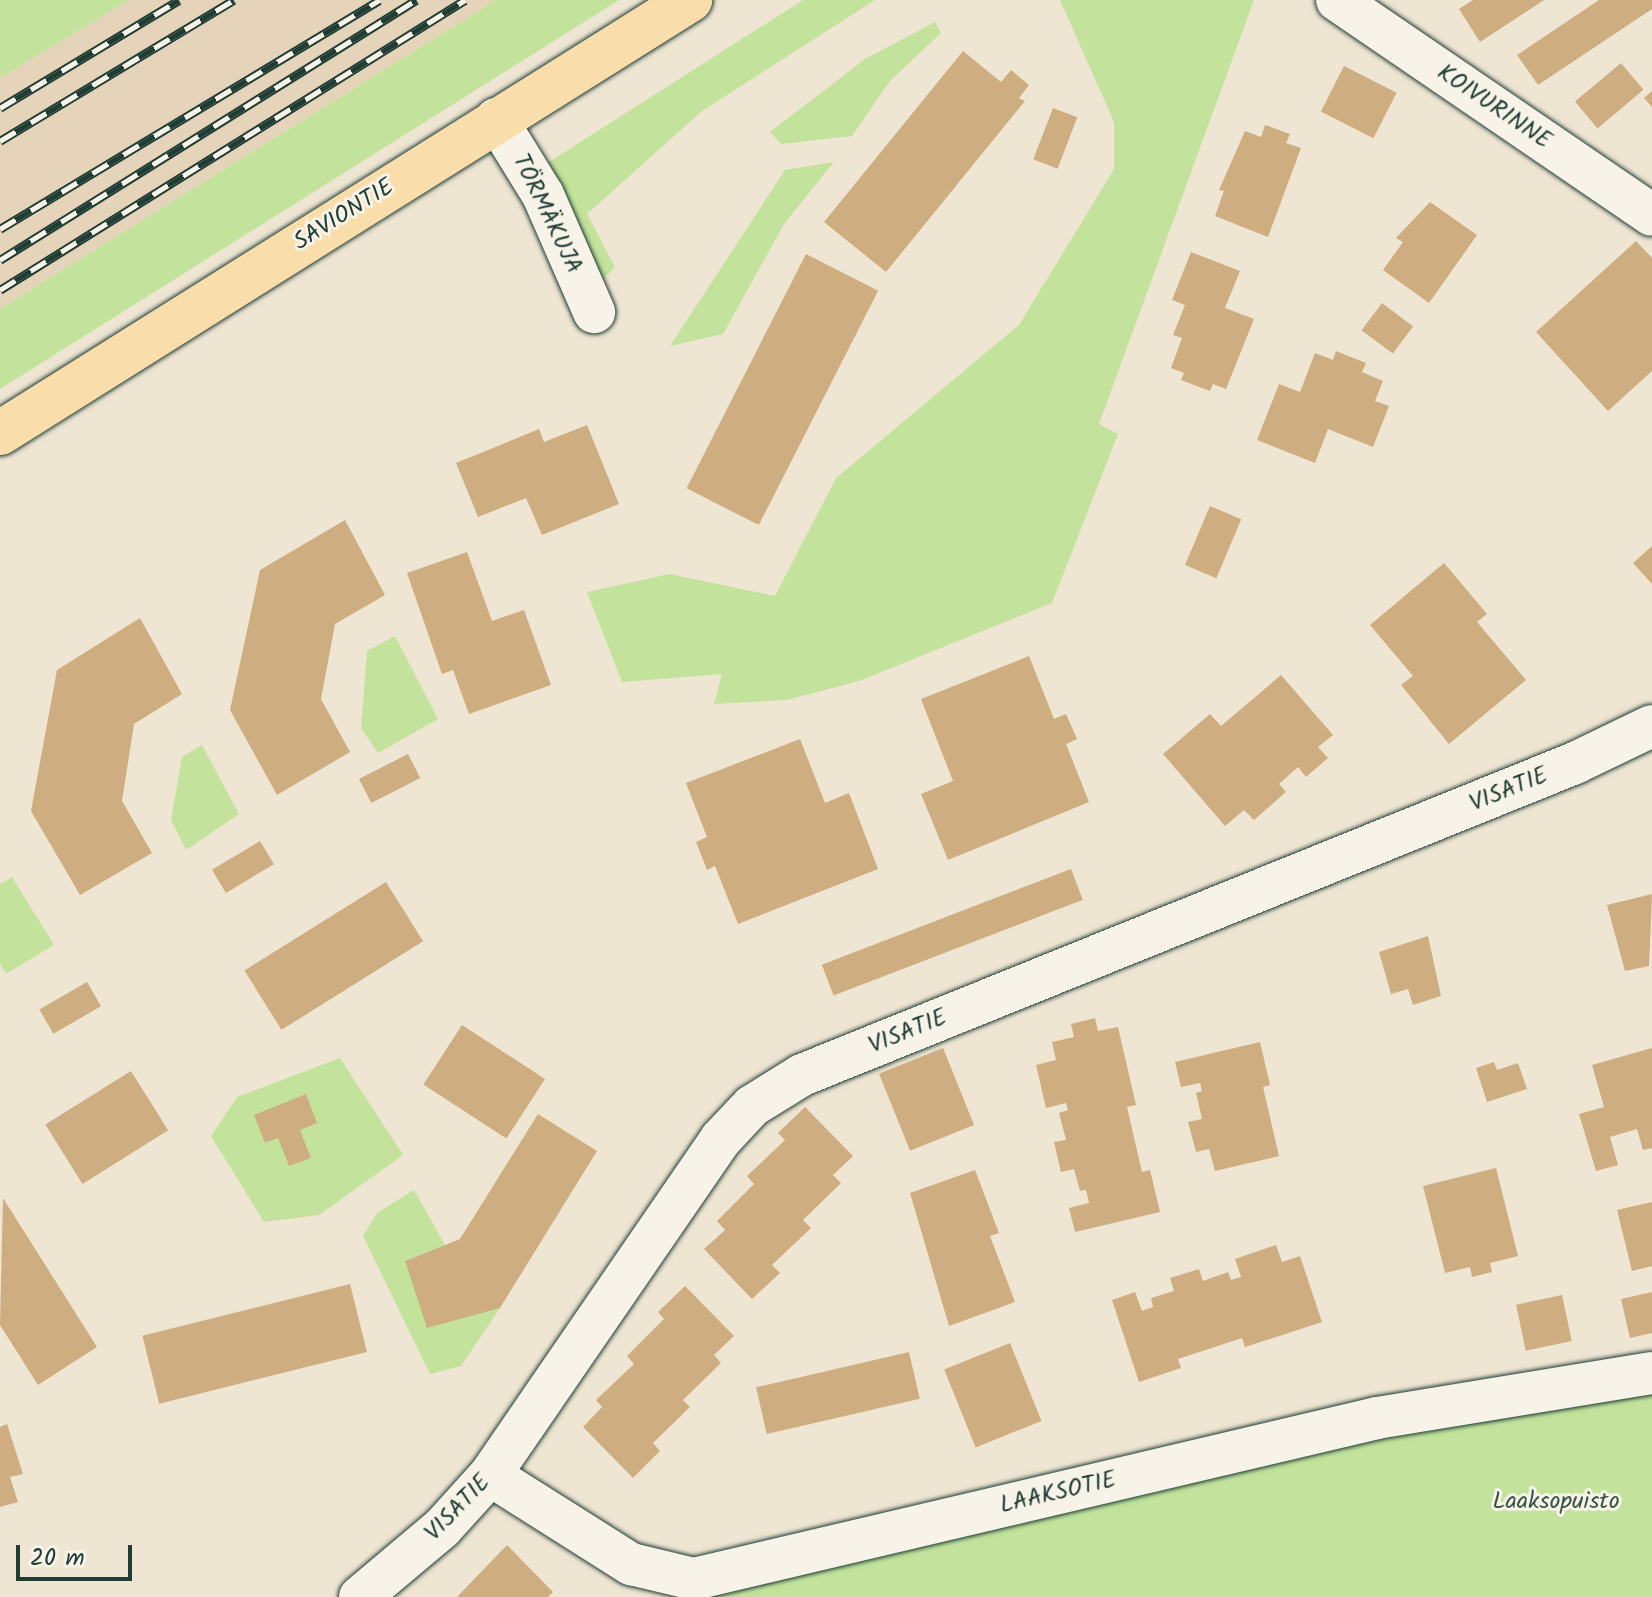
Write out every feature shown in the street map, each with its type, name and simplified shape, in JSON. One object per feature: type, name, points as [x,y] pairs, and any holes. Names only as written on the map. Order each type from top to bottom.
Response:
[{"type":"main road","name":"SAVIONTIE","points":[[0,433],[690,0]]},
{"type":"street","name":"KOIVURINNE","points":[[1337,0],[1652,215]]},
{"type":"street","name":"TÖRMÄKUJA","points":[[496,119],[543,195],[594,312]]},
{"type":"street","name":"VISATIE","points":[[360,1597],[442,1528],[490,1475],[721,1139],[752,1106],[802,1075],[1575,763],[1652,726]]},
{"type":"street","name":"LAAKSOTIE","points":[[490,1475],[631,1564],[694,1579],[1393,1415],[1652,1373]]},
{"type":"shaded area","points":[[129,0],[496,0],[0,309],[0,78]]},
{"type":"green space","points":[[0,0],[129,0],[0,78]]},
{"type":"green space","points":[[496,0],[619,0],[0,389],[0,309]]},
{"type":"green space","points":[[803,0],[875,0],[702,111],[587,214],[615,267],[599,284],[549,162]]},
{"type":"green space","points":[[1060,0],[1254,0],[1099,424],[1118,434],[1052,603],[859,681],[787,700],[714,704],[722,674],[622,682],[587,592],[670,574],[775,596],[836,478],[1019,325],[1114,169],[1114,122]]},
{"type":"green space","points":[[935,22],[941,33],[890,81],[852,136],[781,144],[770,132],[865,59]]},
{"type":"green space","points":[[834,162],[784,224],[723,334],[670,346],[785,170]]},
{"type":"green space","points":[[395,636],[438,719],[378,753],[361,728],[367,651]]},
{"type":"green space","points":[[202,745],[239,814],[186,850],[171,820],[182,757]]},
{"type":"green space","points":[[12,877],[54,945],[6,974],[0,964],[0,884]]},
{"type":"green space","points":[[340,1058],[403,1155],[319,1215],[264,1222],[211,1136],[237,1097]]},
{"type":"green space","points":[[414,1190],[445,1245],[405,1261],[500,1308],[461,1366],[430,1374],[363,1236],[377,1213]]},
{"type":"green space","name":"Laaksopuisto","points":[[1652,1390],[1652,1597],[694,1597],[1448,1424]]},
{"type":"building","points":[[1473,0],[1544,0],[1480,42],[1459,9]]},
{"type":"building","points":[[1599,0],[1652,0],[1652,9],[1538,85],[1517,55]]},
{"type":"building","points":[[963,51],[1001,82],[1011,70],[1029,85],[1019,98],[1025,101],[886,272],[824,222]]},
{"type":"building","points":[[1621,63],[1643,90],[1598,128],[1575,102]]},
{"type":"building","points":[[1344,66],[1397,93],[1373,138],[1321,111]]},
{"type":"building","points":[[1652,91],[1652,107],[1644,98]]},
{"type":"building","points":[[1053,108],[1077,117],[1058,169],[1033,159]]},
{"type":"building","points":[[1265,125],[1290,134],[1286,143],[1301,148],[1268,237],[1215,216],[1224,191],[1219,190],[1245,131],[1261,137]]},
{"type":"building","points":[[1430,202],[1477,235],[1429,303],[1383,270],[1403,242],[1396,238]]},
{"type":"building","points":[[1636,241],[1652,258],[1652,371],[1608,411],[1536,332]]},
{"type":"building","points":[[1191,252],[1240,271],[1225,308],[1254,319],[1226,389],[1213,384],[1210,391],[1181,380],[1184,373],[1171,368],[1182,338],[1173,335],[1185,305],[1172,300]]},
{"type":"building","points":[[806,254],[878,291],[759,525],[687,488]]},
{"type":"building","points":[[1382,303],[1413,326],[1393,354],[1362,330]]},
{"type":"building","points":[[1336,351],[1366,363],[1362,372],[1383,381],[1375,401],[1389,406],[1373,447],[1328,429],[1315,463],[1257,440],[1279,384],[1300,392],[1315,353],[1333,360]]},
{"type":"building","points":[[587,425],[619,504],[542,535],[526,498],[478,517],[456,463],[539,429],[544,442]]},
{"type":"building","points":[[1210,506],[1241,519],[1216,578],[1185,565]]},
{"type":"building","points":[[345,520],[385,595],[335,624],[321,699],[350,752],[277,795],[230,710],[260,570]]},
{"type":"building","points":[[1652,546],[1652,584],[1633,563]]},
{"type":"building","points":[[467,552],[492,621],[524,610],[551,685],[469,714],[453,670],[442,674],[407,573]]},
{"type":"building","points":[[1444,563],[1487,614],[1477,622],[1526,680],[1449,744],[1401,685],[1413,676],[1370,625]]},
{"type":"building","points":[[140,618],[182,694],[134,724],[122,801],[152,853],[80,895],[31,811],[57,670]]},
{"type":"building","points":[[1029,656],[1054,719],[1066,714],[1077,739],[1066,744],[1089,802],[948,860],[921,794],[953,781],[921,699]]},
{"type":"building","points":[[1281,675],[1333,735],[1318,747],[1328,758],[1306,777],[1298,767],[1279,784],[1286,792],[1254,820],[1244,810],[1225,826],[1163,754],[1210,714],[1221,726]]},
{"type":"building","points":[[800,739],[825,803],[849,793],[878,869],[738,924],[715,866],[707,870],[696,842],[707,837],[686,783]]},
{"type":"building","points":[[408,754],[420,778],[371,803],[359,779]]},
{"type":"building","points":[[260,841],[274,864],[226,893],[212,870]]},
{"type":"building","points":[[1071,869],[1083,900],[834,995],[822,965]]},
{"type":"building","points":[[386,882],[423,941],[281,1030],[244,970]]},
{"type":"building","points":[[1652,894],[1649,966],[1625,971],[1607,905]]},
{"type":"building","points":[[1428,936],[1441,996],[1413,1005],[1408,989],[1391,994],[1379,952]]},
{"type":"building","points":[[87,982],[101,1006],[53,1034],[39,1009]]},
{"type":"building","points":[[1095,1018],[1098,1031],[1118,1027],[1136,1105],[1127,1107],[1142,1172],[1150,1170],[1160,1212],[1075,1232],[1069,1208],[1089,1203],[1086,1190],[1080,1191],[1074,1169],[1061,1172],[1054,1142],[1066,1140],[1059,1113],[1068,1110],[1066,1103],[1046,1108],[1036,1065],[1056,1060],[1052,1042],[1074,1037],[1071,1024]]},
{"type":"building","points":[[462,1025],[545,1079],[506,1138],[423,1085]]},
{"type":"building","points":[[1260,1042],[1270,1085],[1263,1087],[1279,1156],[1215,1171],[1209,1149],[1196,1152],[1188,1122],[1202,1119],[1196,1093],[1202,1091],[1200,1083],[1181,1087],[1175,1062]]},
{"type":"building","points":[[943,1048],[974,1125],[910,1151],[879,1074]]},
{"type":"building","points":[[1652,1048],[1652,1148],[1643,1150],[1637,1129],[1610,1137],[1618,1165],[1596,1171],[1579,1114],[1604,1107],[1592,1065]]},
{"type":"building","points":[[1494,1062],[1497,1070],[1518,1063],[1527,1089],[1487,1102],[1476,1068]]},
{"type":"building","points":[[131,1071],[168,1130],[82,1184],[45,1125]]},
{"type":"building","points":[[306,1094],[317,1123],[300,1130],[311,1158],[289,1166],[278,1138],[265,1143],[254,1115]]},
{"type":"building","points":[[805,1107],[853,1156],[833,1175],[841,1183],[803,1220],[811,1228],[772,1265],[780,1273],[752,1299],[704,1249],[725,1230],[717,1221],[754,1184],[747,1176],[785,1140],[778,1133]]},
{"type":"building","points":[[538,1114],[597,1151],[500,1308],[427,1328],[405,1261],[460,1239]]},
{"type":"building","points":[[1496,1168],[1518,1256],[1490,1263],[1492,1272],[1472,1277],[1470,1267],[1445,1273],[1423,1186]]},
{"type":"building","points":[[975,1170],[999,1233],[990,1236],[1015,1302],[949,1326],[910,1193]]},
{"type":"building","points":[[3,1198],[97,1347],[38,1385],[0,1325]]},
{"type":"building","points":[[1652,1202],[1652,1266],[1632,1271],[1617,1210]]},
{"type":"building","points":[[1276,1245],[1282,1262],[1300,1256],[1322,1322],[1245,1347],[1242,1338],[1178,1359],[1181,1368],[1139,1382],[1112,1300],[1135,1292],[1142,1311],[1153,1307],[1151,1298],[1174,1291],[1170,1278],[1199,1269],[1203,1281],[1228,1272],[1231,1280],[1241,1277],[1235,1259]]},
{"type":"building","points":[[350,1284],[367,1352],[159,1404],[142,1336]]},
{"type":"building","points":[[685,1286],[734,1336],[714,1355],[721,1363],[683,1400],[690,1407],[653,1443],[660,1451],[633,1478],[583,1427],[602,1407],[596,1400],[634,1364],[627,1356],[664,1319],[658,1312]]},
{"type":"building","points":[[1652,1292],[1652,1333],[1630,1338],[1621,1299]]},
{"type":"building","points":[[1562,1295],[1572,1341],[1526,1351],[1516,1305]]},
{"type":"building","points":[[1010,1343],[1041,1421],[976,1447],[944,1370]]},
{"type":"building","points":[[909,1352],[920,1399],[767,1434],[756,1387]]},
{"type":"building","points":[[7,1424],[23,1474],[10,1477],[18,1502],[0,1507],[0,1427]]},
{"type":"building","points":[[507,1545],[553,1592],[548,1597],[457,1597]]},
{"type":"railway","points":[[0,108],[179,0]]},
{"type":"railway","points":[[0,141],[234,0]]},
{"type":"railway","points":[[0,229],[379,0]]},
{"type":"railway","points":[[0,260],[416,0]]},
{"type":"railway","points":[[0,290],[465,0]]}]
